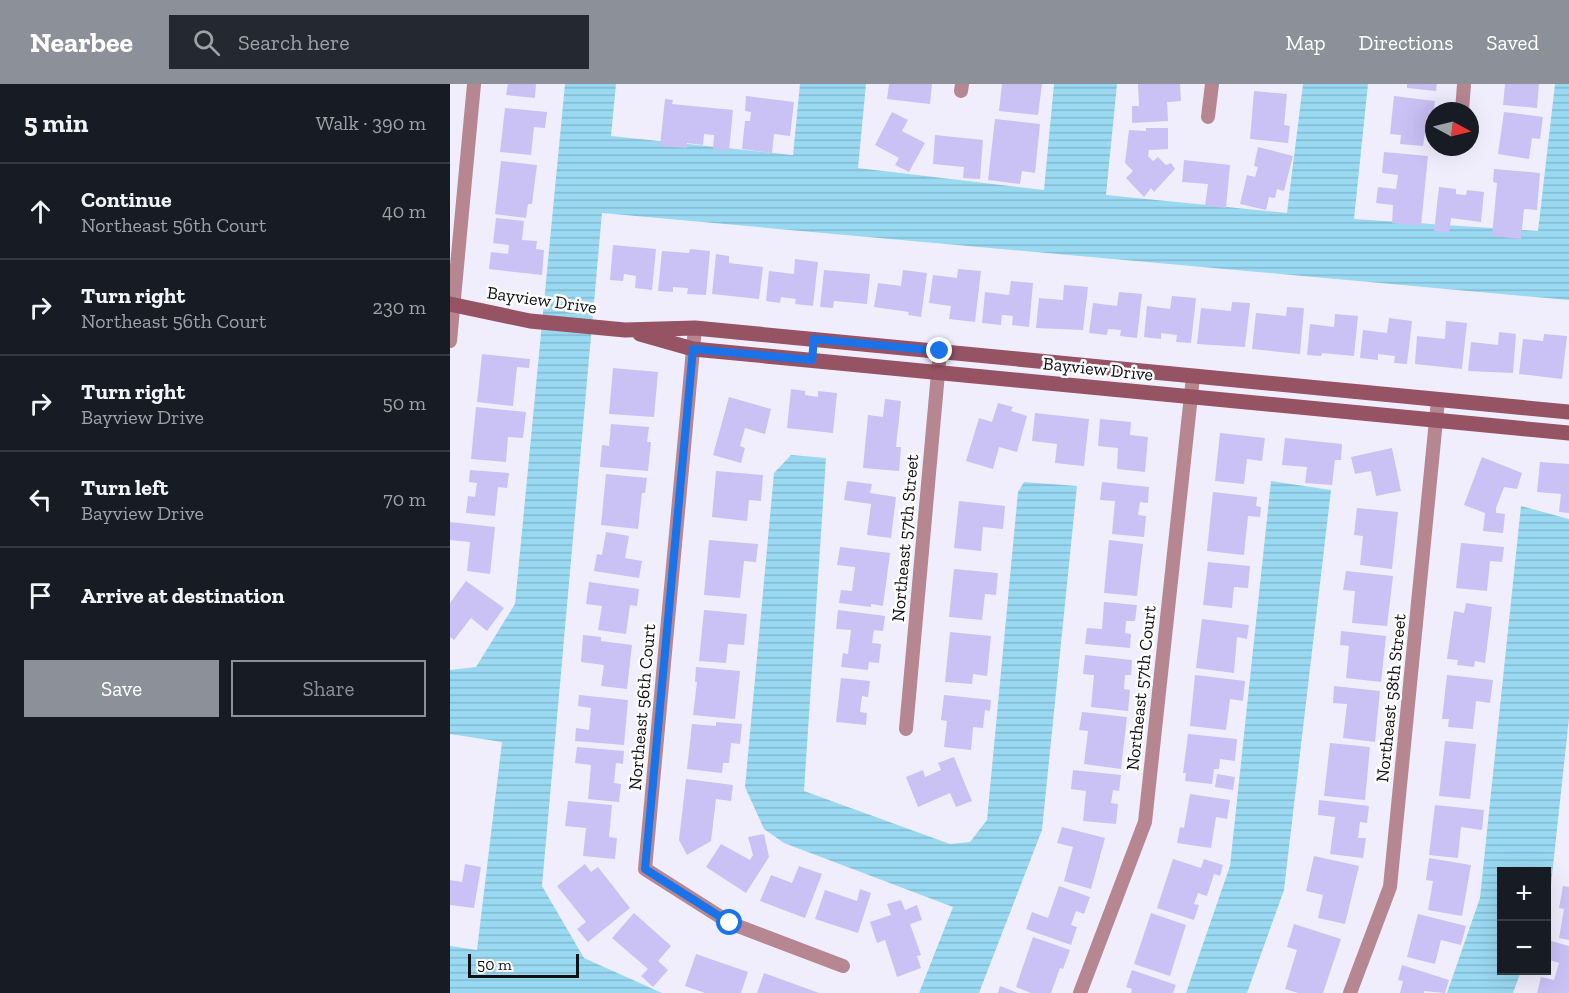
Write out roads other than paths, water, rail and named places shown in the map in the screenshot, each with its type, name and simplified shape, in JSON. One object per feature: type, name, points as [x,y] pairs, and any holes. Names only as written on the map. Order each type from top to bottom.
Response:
[{"type":"street","points":[[450,341],[451,306],[474,84]]},
{"type":"street","points":[[1208,117],[1212,84]]},
{"type":"street","points":[[1462,102],[1464,84]]},
{"type":"street","name":"Bayview Drive","points":[[451,306],[530,321],[625,330],[694,328],[1569,412]]},
{"type":"street","name":"Northeast 56th Court","points":[[694,328],[645,869],[730,923],[843,966]]},
{"type":"street","name":"Bayview Drive","points":[[625,330],[693,349],[1568,433]]},
{"type":"street","points":[[812,360],[814,339]]},
{"type":"street","name":"Northeast 57th Street","points":[[906,729],[940,351]]},
{"type":"street","points":[[1073,386],[1075,365]]},
{"type":"street","name":"Northeast 57th Court","points":[[1080,993],[1145,822],[1193,377]]},
{"type":"street","points":[[1327,411],[1329,390]]},
{"type":"street","name":"Northeast 58th Street","points":[[1350,993],[1390,887],[1438,400]]},
{"type":"street","points":[[1568,433],[1569,412]]},
{"type":"water","points":[[565,84],[616,84],[611,136],[793,155],[800,84],[866,84],[858,168],[1044,190],[1054,84],[1117,84],[1106,195],[1287,213],[1303,84],[1368,84],[1354,219],[1538,231],[1555,84],[1569,84],[1569,300],[602,213],[542,886],[584,958],[662,993],[450,993],[450,946],[477,950],[502,742],[450,734],[450,670],[476,667],[515,604]]},
{"type":"water","points":[[791,455],[826,458],[804,791],[950,844],[970,842],[987,820],[1018,492],[1024,482],[1077,486],[1042,830],[979,993],[919,993],[953,907],[784,843],[764,829],[745,787],[774,473]]},
{"type":"water","points":[[1271,481],[1331,490],[1284,890],[1247,993],[1186,993],[1230,866]]},
{"type":"water","points":[[1521,506],[1569,519],[1569,718],[1551,885],[1551,867],[1497,867],[1497,975],[1520,975],[1513,993],[1447,993],[1480,898]]}]
